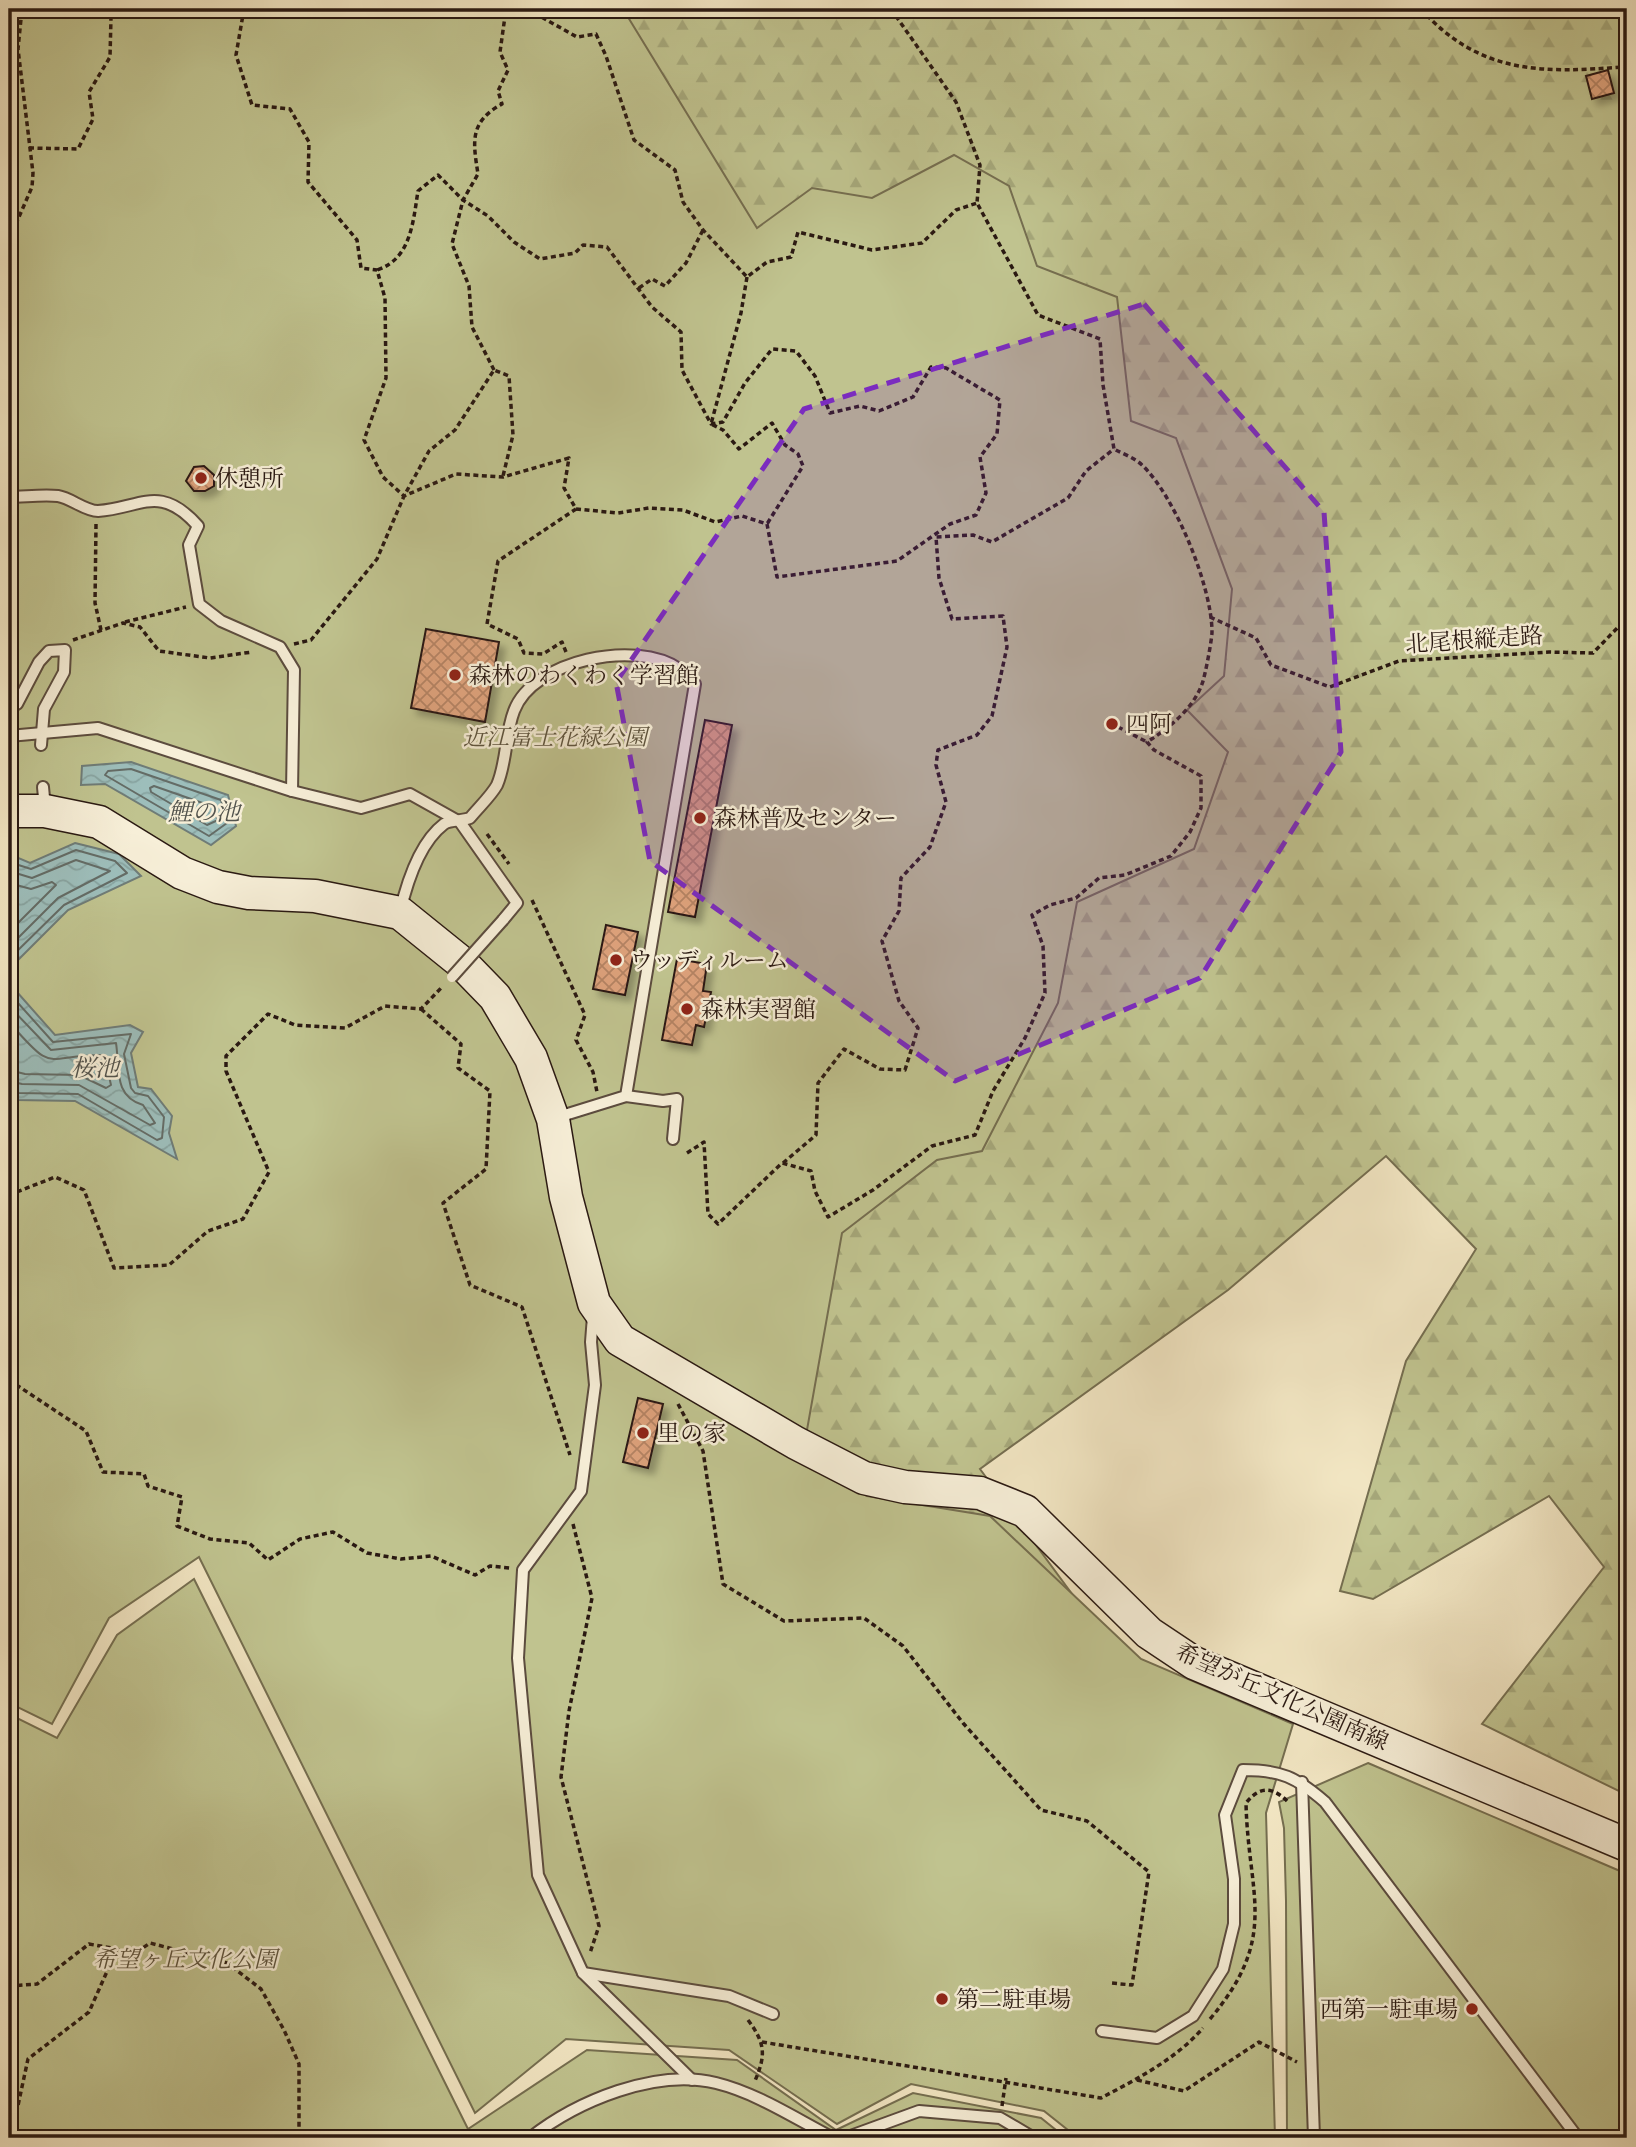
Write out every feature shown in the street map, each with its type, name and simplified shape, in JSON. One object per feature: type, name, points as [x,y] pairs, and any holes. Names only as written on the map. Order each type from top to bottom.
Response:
[{"type":"main road","name":"希望が丘文化公園南線","points":[[9,811],[44,799],[99,822],[182,873],[218,887],[249,893],[314,896],[400,913],[462,963],[495,997],[531,1058],[553,1119],[566,1197],[594,1303],[620,1340],[658,1365],[864,1478],[905,1487],[979,1493],[1025,1511],[1149,1633],[1194,1663],[1627,1845]]},
{"type":"lane","points":[[9,497],[58,496],[96,511],[152,499],[165,502],[191,518],[198,526],[189,545],[198,604],[221,621],[280,647],[294,670],[292,791]]},
{"type":"lane","points":[[17,704],[39,662],[49,651],[65,649],[64,672],[44,709],[41,739]]},
{"type":"lane","points":[[400,913],[419,857],[446,822],[465,820],[497,785],[514,711],[530,686],[571,664],[597,657],[639,656],[678,668],[695,684],[626,1096]]},
{"type":"lane","points":[[9,736],[41,739],[98,728],[292,791],[360,807],[410,794],[465,820],[517,903],[452,977]]},
{"type":"lane","points":[[553,1119],[626,1096],[677,1100],[673,1139]]},
{"type":"lane","points":[[594,1303],[591,1342],[595,1385],[581,1491],[523,1570],[518,1658],[538,1875],[583,1973],[692,2080]]},
{"type":"lane","points":[[1102,2031],[1157,2038],[1193,2016],[1223,1969],[1234,1924],[1234,1879],[1225,1815],[1243,1770],[1273,1770],[1302,1782],[1325,1802],[1578,2138]]},
{"type":"lane","points":[[1302,1782],[1314,2138]]},
{"type":"lane","points":[[583,1973],[729,1996],[773,2014]]},
{"type":"lane","points":[[530,2138],[545,2126],[633,2085],[692,2080],[716,2083],[750,2096],[833,2138]]},
{"type":"lane","points":[[845,2138],[919,2111],[1000,2118],[1034,2138]]},
{"type":"path","points":[[9,240],[32,187],[33,173],[18,49],[22,9]]},
{"type":"path","points":[[29,148],[78,149],[93,119],[89,92],[110,57],[111,17],[120,9]]},
{"type":"path","points":[[244,9],[236,55],[252,105],[290,109],[309,142],[308,183],[357,240],[361,268],[377,270],[390,266],[410,238],[418,191],[438,175],[463,201],[488,216],[514,242],[540,259],[575,253],[583,245],[607,247],[652,307],[681,332],[682,370],[711,424],[723,430],[739,449],[772,423],[785,445],[797,454],[803,466],[767,524],[778,577],[897,561],[936,537],[950,524],[976,515],[986,493],[980,457],[997,434],[1000,400],[946,368],[931,367],[912,397],[879,411],[860,406],[830,413],[815,376],[796,351],[772,348],[745,383],[723,422],[711,424]]},
{"type":"path","points":[[353,9],[358,12],[370,9]]},
{"type":"path","points":[[503,477],[513,435],[509,376],[494,370],[472,327],[469,286],[452,244],[463,201],[478,174],[472,140],[485,113],[502,104],[498,91],[508,70],[500,52],[506,9]]},
{"type":"path","points":[[527,9],[577,37],[596,34],[634,140],[675,170],[683,202],[703,230],[747,277]]},
{"type":"path","points":[[891,9],[956,102],[980,165],[977,204],[1038,315],[1100,339],[1103,385],[1114,449]]},
{"type":"path","points":[[1421,9],[1433,22],[1482,54],[1522,68],[1556,72],[1623,67],[1627,60]]},
{"type":"path","points":[[711,424],[741,313],[747,277],[767,262],[791,257],[797,232],[872,250],[922,243],[956,210],[977,204]]},
{"type":"path","points":[[639,288],[652,279],[665,286],[686,263],[703,230]]},
{"type":"path","points":[[377,270],[385,298],[386,379],[364,440],[383,478],[404,496]]},
{"type":"path","points":[[123,623],[140,627],[159,651],[210,658],[311,640],[349,597],[377,559],[404,496],[429,451],[455,430],[494,370]]},
{"type":"path","points":[[936,537],[973,535],[992,542],[1068,498],[1086,471],[1114,449]]},
{"type":"path","points":[[1114,449],[1141,463],[1164,490],[1190,546],[1210,617],[1212,634],[1203,683],[1171,727],[1147,741]]},
{"type":"path","points":[[404,496],[456,474],[503,477],[569,458],[564,488],[576,509]]},
{"type":"path","points":[[571,664],[562,642],[543,654],[524,653],[518,639],[487,624],[498,561],[576,509],[618,513],[649,508],[683,510],[715,522],[742,516],[767,524]]},
{"type":"path","points":[[96,511],[95,603],[101,630]]},
{"type":"path","points":[[687,1153],[704,1142],[708,1214],[718,1224],[782,1163],[816,1135],[818,1083],[844,1049],[880,1069],[905,1070],[918,1028],[899,1001],[881,941],[899,911],[901,878],[930,847],[946,802],[936,765],[938,750],[977,735],[992,716],[1007,647],[1003,616],[952,619],[939,578],[936,537]]},
{"type":"path","points":[[65,649],[75,638],[198,604]]},
{"type":"path","name":"北尾根縦走路","points":[[1210,617],[1256,638],[1271,665],[1330,687],[1399,661],[1549,652],[1593,653],[1627,618]]},
{"type":"path","points":[[782,1163],[811,1171],[815,1191],[828,1217],[873,1190],[932,1146],[975,1135],[993,1091],[1025,1038],[1045,993],[1043,946],[1032,915],[1050,905],[1076,898],[1099,878],[1125,875],[1171,856],[1190,832],[1201,808],[1200,776],[1154,750],[1147,741],[1118,727]]},
{"type":"path","points":[[465,820],[495,840],[516,875]]},
{"type":"path","points":[[531,898],[585,1015],[576,1040],[593,1072],[599,1103]]},
{"type":"path","points":[[421,1009],[452,977]]},
{"type":"path","points":[[9,1195],[55,1177],[84,1190],[114,1268],[169,1265],[208,1231],[243,1219],[269,1172],[226,1072],[226,1056],[234,1047],[268,1014],[295,1026],[345,1028],[385,1006],[421,1009],[461,1044],[458,1068],[490,1091],[486,1168],[443,1203],[466,1273],[470,1285],[522,1307],[581,1491]]},
{"type":"path","points":[[9,1249],[9,1279]]},
{"type":"path","points":[[9,1380],[86,1431],[103,1472],[144,1474],[148,1486],[182,1497],[177,1526],[210,1539],[249,1543],[268,1560],[300,1539],[333,1532],[367,1553],[401,1559],[430,1556],[474,1575],[490,1566],[523,1570]]},
{"type":"path","points":[[677,1402],[703,1451],[723,1584],[784,1621],[864,1618],[903,1646],[963,1723],[1041,1810],[1087,1821],[1149,1872],[1132,1985],[1111,1983]]},
{"type":"path","points":[[568,1508],[592,1598],[569,1711],[561,1777],[599,1926],[583,1973]]},
{"type":"path","points":[[762,2042],[1101,2098],[1136,2080],[1191,2042],[1227,2000],[1248,1960],[1257,1923],[1256,1882],[1247,1835],[1246,1803],[1255,1792],[1267,1789],[1279,1793],[1296,1811]]},
{"type":"path","points":[[9,1986],[37,1984],[89,1944],[117,1949],[131,1956],[150,1943],[227,1962],[261,1989],[299,2064],[299,2132],[304,2138]]},
{"type":"path","points":[[11,2138],[29,2059],[89,2012],[117,1949]]},
{"type":"path","points":[[729,1996],[762,2042],[763,2062],[750,2096]]},
{"type":"path","points":[[1136,2080],[1184,2091],[1259,2042],[1299,2063],[1299,2050]]},
{"type":"path","points":[[1000,2118],[1005,2081]]},
{"type":"highlighted area","points":[[1144,304],[1324,512],[1341,752],[1200,978],[955,1081],[650,861],[616,682],[804,409]]},
{"type":"green space","points":[[9,9],[1627,9],[1627,1795],[1482,1724],[1604,1567],[1549,1496],[1373,1599],[1340,1591],[1406,1361],[1476,1249],[1386,1156],[1228,1290],[980,1469],[1114,1651],[792,1897]]},
{"type":"green space","name":"近江富士花緑公園","points":[[9,9],[623,9],[757,228],[812,188],[872,198],[954,155],[1009,186],[1037,266],[1117,297],[1131,421],[1176,438],[1232,589],[1224,676],[1187,710],[1228,752],[1194,849],[1077,902],[1058,1003],[982,1151],[937,1160],[842,1233],[802,1458],[867,1496],[990,1516],[1141,1659],[1293,1724],[1266,1813],[1275,2138],[1078,2138],[1044,2111],[911,2084],[837,2124],[729,2050],[566,2039],[475,2113],[199,1557],[109,1618],[52,1724],[9,1703]]},
{"type":"green space","name":"希望ヶ丘文化公園","points":[[194,1579],[468,2129],[587,2050],[737,2060],[836,2130],[913,2093],[1041,2118],[1066,2138],[9,2138],[9,1714],[57,1738],[117,1635]]},
{"type":"green space","name":"西第一駐車場","points":[[1368,1763],[1627,1874],[1627,2138],[1287,2138],[1286,1901],[1284,1828],[1279,1802]]},
{"type":"water","name":"鯉の池","points":[[131,762],[228,795],[236,826],[211,845],[105,784],[81,785],[82,766]]},
{"type":"water","points":[[75,843],[119,854],[141,876],[68,910],[9,969],[9,854],[30,863]]},
{"type":"water","name":"桜池","points":[[9,983],[55,1035],[130,1025],[143,1032],[131,1053],[138,1087],[151,1089],[172,1116],[169,1133],[177,1159],[75,1101],[16,1100],[9,1095]]},
{"type":"building","points":[[1608,70],[1614,93],[1592,99],[1586,76]]},
{"type":"building","name":"休憩所","points":[[204,466],[214,475],[214,486],[205,491],[194,491],[186,481],[194,467]]},
{"type":"building","name":"森林のわくわく学習館","points":[[426,629],[499,642],[485,722],[411,708]]},
{"type":"building","name":"森林普及センター","points":[[705,720],[732,725],[695,917],[668,912]]},
{"type":"building","name":"ウッディルーム","points":[[606,925],[638,932],[625,995],[593,989]]},
{"type":"building","name":"森林実習館","points":[[677,959],[707,964],[703,991],[711,992],[704,1027],[696,1025],[692,1045],[662,1040]]},
{"type":"building","name":"里の家","points":[[638,1398],[663,1404],[648,1468],[623,1462]]},
{"type":"place","name":"休憩所","points":[[201,478]]},
{"type":"place","name":"森林のわくわく学習館","points":[[455,675]]},
{"type":"place","name":"四阿","points":[[1112,724]]},
{"type":"place","name":"森林普及センター","points":[[700,818]]},
{"type":"place","name":"ウッディルーム","points":[[616,960]]},
{"type":"place","name":"森林実習館","points":[[687,1009]]},
{"type":"place","name":"里の家","points":[[643,1433]]},
{"type":"place","name":"第二駐車場","points":[[942,1999]]},
{"type":"place","name":"西第一駐車場","points":[[1472,2009]]}]
